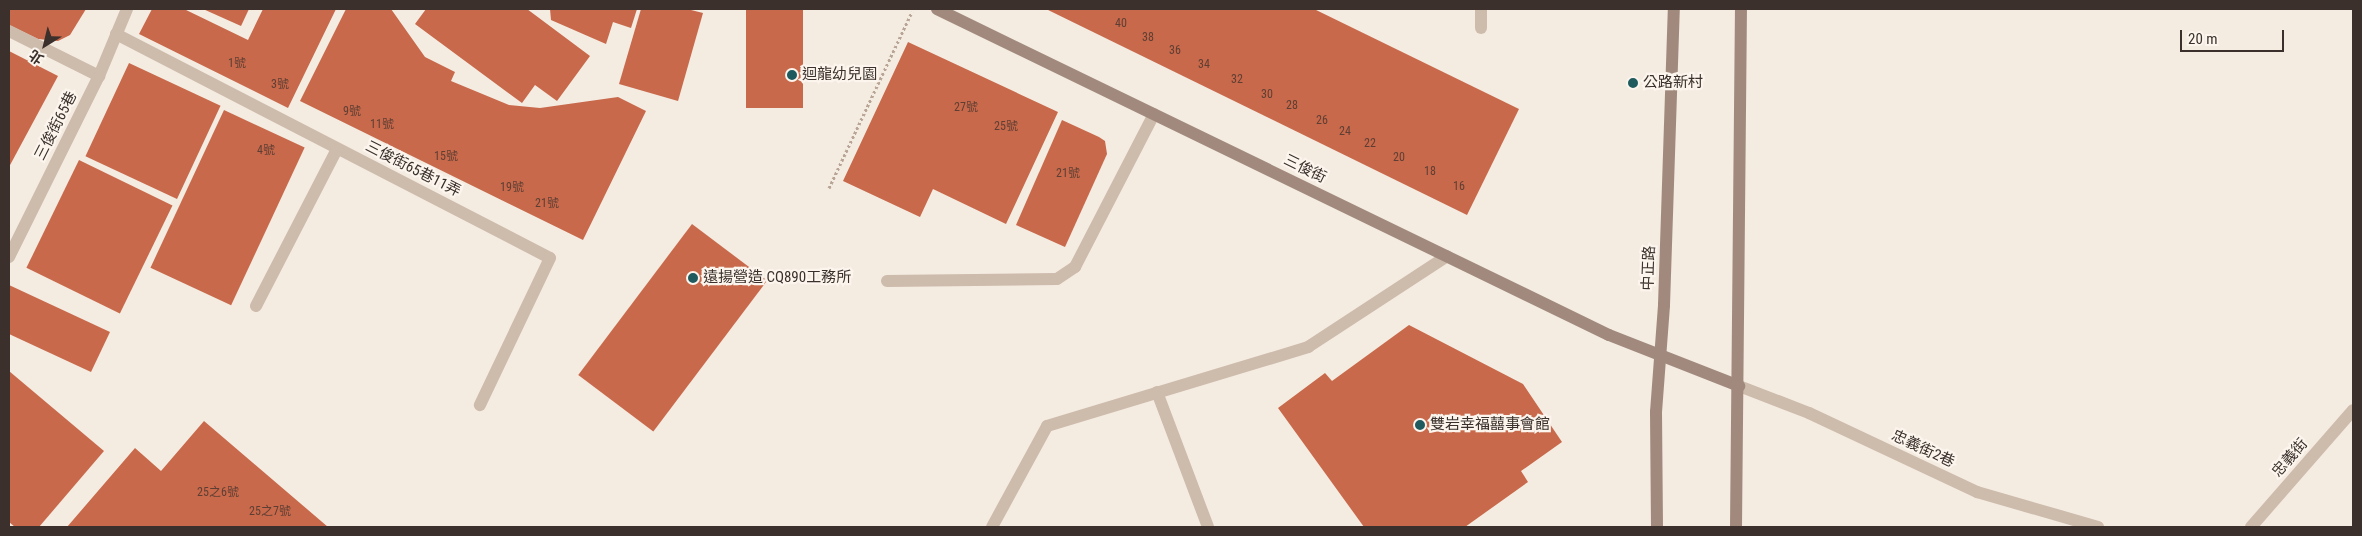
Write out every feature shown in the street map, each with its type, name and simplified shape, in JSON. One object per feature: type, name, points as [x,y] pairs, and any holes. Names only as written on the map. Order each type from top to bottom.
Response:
[{"type":"main road","name":"三俊街","points":[[937,9],[952,12],[1154,114],[1659,357],[1739,386]]},
{"type":"main road","name":"中正路","points":[[1657,527],[1659,357],[1674,9]]},
{"type":"main road","points":[[1736,527],[1739,386],[1741,9]]},
{"type":"street","name":"三俊街65巷","points":[[9,256],[99,76],[127,9]]},
{"type":"street","points":[[1481,9],[1481,28]]},
{"type":"street","points":[[9,31],[99,76]]},
{"type":"street","name":"三俊街65巷11弄","points":[[116,34],[550,258],[480,405]]},
{"type":"street","points":[[887,280],[1057,278],[1063,275],[1075,267],[1154,114]]},
{"type":"street","points":[[256,306],[337,149]]},
{"type":"street","points":[[992,527],[1047,426],[1308,347],[1447,256]]},
{"type":"street","name":"忠義街2巷","points":[[1739,386],[1809,413],[1977,492],[2098,527]]},
{"type":"street","points":[[1157,392],[1208,527]]},
{"type":"street","name":"忠義街","points":[[2251,527],[2353,410]]},
{"type":"path","points":[[829,188],[914,9]]},
{"type":"building","points":[[9,9],[86,9],[70,35],[58,41],[38,39],[9,25]]},
{"type":"building","points":[[152,9],[184,9],[248,40],[263,9],[336,9],[288,108],[139,34]]},
{"type":"building","points":[[203,9],[249,9],[241,26]]},
{"type":"building","points":[[346,9],[391,9],[425,57],[455,72],[451,81],[509,105],[540,108],[618,97],[646,111],[583,240],[300,101]]},
{"type":"building","points":[[426,9],[527,9],[590,56],[557,101],[535,85],[522,103],[415,24]]},
{"type":"building","points":[[550,9],[637,9],[631,28],[613,22],[606,44],[551,20]]},
{"type":"building","points":[[641,9],[687,9],[703,13],[678,101],[619,84]]},
{"type":"building","points":[[746,9],[803,9],[803,108],[746,108]]},
{"type":"building","points":[[1046,9],[1314,9],[1519,109],[1467,215]]},
{"type":"building","points":[[908,42],[1058,112],[1006,224],[933,189],[920,217],[843,181]]},
{"type":"building","points":[[9,51],[58,76],[9,167]]},
{"type":"building","points":[[129,63],[221,106],[177,199],[85,156]]},
{"type":"building","points":[[224,110],[305,148],[231,305],[150,268]]},
{"type":"building","points":[[1062,120],[1105,141],[1107,154],[1065,247],[1016,225]]},
{"type":"building","points":[[79,160],[172,206],[120,313],[26,268]]},
{"type":"building","points":[[692,224],[767,281],[653,432],[578,375]]},
{"type":"building","points":[[9,285],[110,332],[91,372],[9,334]]},
{"type":"building","name":"雙岩幸福囍事會館","points":[[1409,325],[1523,384],[1562,442],[1521,471],[1528,482],[1465,527],[1364,527],[1278,408],[1325,373],[1332,381]]},
{"type":"building","points":[[9,371],[104,451],[39,527],[15,527],[9,522]]},
{"type":"building","points":[[204,421],[328,527],[67,527],[135,448],[161,471]]},
{"type":"place","name":"迴龍幼兒園","points":[[792,75]]},
{"type":"place","name":"公路新村","points":[[1633,83]]},
{"type":"place","name":"遠揚營造 CQ890工務所","points":[[693,278]]},
{"type":"place","name":"雙岩幸福囍事會館","points":[[1420,425]]}]
